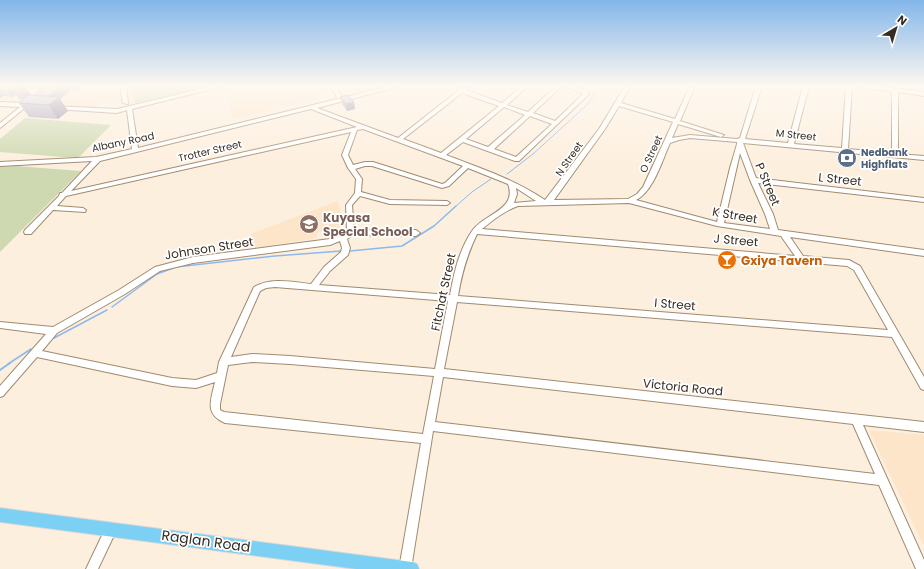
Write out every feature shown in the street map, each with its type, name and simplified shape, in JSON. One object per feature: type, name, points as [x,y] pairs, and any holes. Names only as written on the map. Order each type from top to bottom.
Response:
[{"type":"main road","name":"Raglan Road","points":[[0,515],[145,533],[407,569]]},
{"type":"street","points":[[0,126],[17,113]]},
{"type":"street","points":[[128,113],[135,148]]},
{"type":"street","name":"Albany Road","points":[[85,159],[283,113]]},
{"type":"street","points":[[326,113],[359,128],[399,140],[510,182],[546,202]]},
{"type":"street","points":[[399,140],[434,113]]},
{"type":"street","points":[[442,156],[494,113]]},
{"type":"street","points":[[523,113],[555,123]]},
{"type":"street","points":[[462,140],[517,160],[566,113]]},
{"type":"street","name":"N Street","points":[[546,202],[602,129],[613,113]]},
{"type":"street","points":[[646,113],[739,141]]},
{"type":"street","name":"O Street","points":[[629,201],[639,196],[646,188],[681,113]]},
{"type":"street","points":[[720,224],[739,141],[749,113]]},
{"type":"street","points":[[791,145],[799,113]]},
{"type":"street","points":[[845,150],[847,113]]},
{"type":"street","points":[[895,113],[895,156]]},
{"type":"street","points":[[489,150],[528,114]]},
{"type":"street","points":[[359,128],[345,155],[351,168],[359,179],[358,193],[349,205],[351,232],[416,233]]},
{"type":"street","name":"Trotter Street","points":[[62,195],[359,128]]},
{"type":"street","name":"M Street","points":[[668,142],[683,137],[791,145],[924,158]]},
{"type":"street","name":"P Street","points":[[739,141],[753,180],[776,233]]},
{"type":"street","name":"Albany Road","points":[[0,164],[99,159],[135,148]]},
{"type":"street","points":[[28,232],[52,208],[62,195],[104,154]]},
{"type":"street","points":[[351,168],[365,164],[373,164],[442,186],[447,185],[467,165]]},
{"type":"street","name":"L Street","points":[[753,180],[924,200]]},
{"type":"street","points":[[508,207],[514,197],[514,189],[510,182]]},
{"type":"street","points":[[358,193],[390,202],[447,203]]},
{"type":"street","name":"K Street","points":[[546,202],[629,201],[720,224],[924,253]]},
{"type":"street","name":"Fitchat Street","points":[[407,569],[429,426],[453,298],[464,253],[475,231],[508,207],[517,204],[546,202]]},
{"type":"street","points":[[52,208],[83,210]]},
{"type":"street","name":"J Street","points":[[475,231],[843,261],[854,265],[924,386]]},
{"type":"street","name":"Johnson Street","points":[[0,393],[54,331],[122,292],[147,274],[171,264],[330,242],[343,238],[351,232]]},
{"type":"street","points":[[784,234],[800,257]]},
{"type":"street","points":[[313,287],[327,269],[345,252],[346,248],[343,238]]},
{"type":"street","name":"I Street","points":[[427,438],[225,418],[218,415],[214,409],[224,362],[257,289],[269,284],[313,287],[895,334]]},
{"type":"street","points":[[0,325],[54,331]]},
{"type":"street","points":[[35,353],[172,382],[196,384],[221,376]]},
{"type":"street","name":"Victoria Road","points":[[224,362],[252,358],[440,373],[924,427]]},
{"type":"street","points":[[856,420],[922,569]]},
{"type":"street","points":[[429,426],[882,480]]},
{"type":"street","points":[[92,569],[117,530]]},
{"type":"shaded area","points":[[231,113],[261,113],[233,119]]},
{"type":"shaded area","name":"Kuyasa Special School","points":[[338,201],[343,229],[318,232],[317,236],[312,239],[255,248],[246,244],[251,234]]},
{"type":"shaded area","points":[[869,430],[924,435],[924,546],[875,443]]},
{"type":"green space","points":[[25,118],[111,125],[80,156],[76,158],[0,152],[0,139]]},
{"type":"green space","points":[[16,166],[81,171],[0,252],[0,167]]},
{"type":"waterway","points":[[507,174],[533,154],[579,113]]},
{"type":"waterway","points":[[455,207],[472,192],[491,179]]},
{"type":"waterway","points":[[350,251],[402,246],[434,226],[456,206]]},
{"type":"waterway","points":[[112,307],[157,274],[176,267],[275,256],[341,251]]},
{"type":"waterway","points":[[54,338],[107,310]]},
{"type":"waterway","points":[[8,364],[31,349]]},
{"type":"waterway","points":[[0,370],[10,363]]},
{"type":"place","name":"Nedbank Highflats","points":[[847,158]]},
{"type":"place","name":"Kuyasa Special School","points":[[309,224]]},
{"type":"place","name":"Gxiya Tavern","points":[[727,260]]}]
